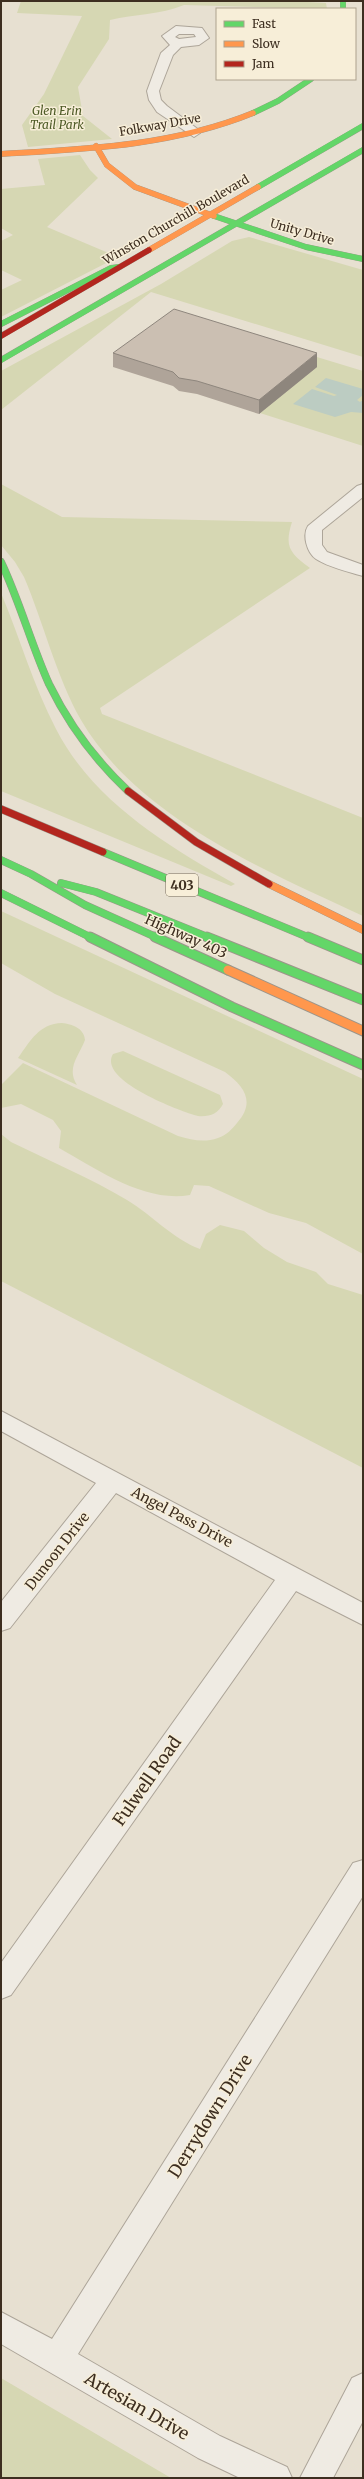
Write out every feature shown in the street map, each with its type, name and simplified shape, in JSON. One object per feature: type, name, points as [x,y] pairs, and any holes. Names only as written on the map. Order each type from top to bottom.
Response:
[{"type":"main road","name":"Folkway Drive","points":[[1,154],[130,143],[194,133],[255,112],[297,91],[311,80]]},
{"type":"main road","name":"Winston Churchill Boulevard","points":[[1,336],[363,126]]},
{"type":"main road","name":"Unity Drive","points":[[96,146],[107,165],[131,182],[135,187],[237,224],[342,256],[362,258]]},
{"type":"main road","points":[[1,360],[363,150]]},
{"type":"main road","name":"Unity Drive","points":[[131,182],[143,183],[282,229]]},
{"type":"main road","name":"Unity Drive","points":[[324,241],[352,249],[362,258]]},
{"type":"main road","points":[[1,324],[111,268],[119,267]]},
{"type":"main road","points":[[1,562],[16,591],[48,683],[73,729],[109,774],[159,818],[226,863],[363,930]]},
{"type":"main road","name":"403","points":[[1,809],[363,960]]},
{"type":"main road","name":"Highway 403","points":[[1,860],[31,874],[85,905],[363,1031]]},
{"type":"main road","points":[[31,874],[96,892],[363,1000]]},
{"type":"main road","points":[[1,893],[226,1003],[363,1065]]},
{"type":"street","points":[[179,43],[168,53],[153,91],[155,100],[162,109],[194,133]]},
{"type":"street","points":[[363,489],[314,530],[314,545],[321,555],[363,570]]},
{"type":"street","name":"Angel Pass Drive","points":[[1,1420],[363,1615]]},
{"type":"street","name":"Dunoon Drive","points":[[1,1622],[112,1480]]},
{"type":"street","name":"Fulwell Road","points":[[1,1986],[292,1576]]},
{"type":"street","name":"Derrydown Drive","points":[[57,2360],[363,1872]]},
{"type":"street","name":"Artesian Drive","points":[[1,2327],[209,2447],[276,2478]]},
{"type":"street","points":[[316,2478],[363,2389]]},
{"type":"green space","name":"Glen Erin Trail Park","points":[[21,1],[289,1],[326,3],[327,8],[184,5],[157,13],[110,20],[109,39],[78,87],[83,116],[112,139],[28,147],[22,125],[44,94],[82,16],[17,13]]},
{"type":"green space","points":[[80,155],[90,170],[98,178],[47,227],[118,257],[1,317],[1,290],[22,280],[1,270],[1,241],[13,235],[1,228],[1,189],[45,185],[38,159]]},
{"type":"green space","points":[[249,237],[363,270],[363,357],[151,292],[1,410],[1,371],[161,284],[232,241]]},
{"type":"green space","points":[[307,354],[363,371],[363,446],[260,413],[316,367]]},
{"type":"green space","points":[[1,484],[62,517],[292,522],[289,538],[290,549],[310,568],[100,708],[102,714],[363,818],[363,916],[246,860],[207,838],[169,813],[135,786],[105,755],[81,720],[72,703],[57,668],[24,577],[15,562],[1,545]]},
{"type":"green space","points":[[1,593],[48,712],[71,755],[90,778],[134,819],[158,837],[235,884],[231,886],[1,791]]},
{"type":"green space","points":[[1,911],[363,1079],[363,1254],[306,1223],[269,1213],[209,1186],[194,1185],[190,1195],[173,1196],[155,1194],[138,1189],[105,1174],[59,1148],[61,1131],[53,1120],[21,1104],[1,1108],[1,1085],[23,1063],[178,1136],[193,1140],[213,1140],[227,1134],[243,1115],[247,1101],[238,1083],[225,1072],[55,994],[1,963]]},
{"type":"green space","points":[[62,1023],[77,1027],[82,1032],[85,1040],[73,1068],[74,1079],[77,1085],[18,1058],[36,1034],[41,1030],[47,1026]]},
{"type":"green space","points":[[123,1051],[220,1095],[223,1104],[219,1110],[213,1114],[198,1116],[175,1108],[143,1093],[128,1084],[117,1074],[111,1064],[113,1054]]},
{"type":"green space","points":[[1,1134],[11,1142],[84,1177],[127,1200],[190,1245],[200,1249],[206,1234],[220,1225],[244,1231],[264,1248],[287,1262],[316,1272],[328,1284],[363,1295],[363,1468],[1,1281]]},
{"type":"green space","points":[[1,2378],[171,2478],[1,2478]]},
{"type":"shaded area","points":[[326,378],[363,389],[363,395],[357,400],[360,402],[363,400],[363,413],[351,412],[335,417],[293,404],[312,389],[334,396],[337,395],[315,387]]},
{"type":"building","points":[[174,309],[317,353],[259,400],[197,381],[179,378],[173,372],[113,353]]},
{"type":"traffic: fast","points":[[343,1],[343,8]]},
{"type":"traffic: fast","points":[[253,113],[278,101],[310,80]]},
{"type":"traffic: fast","points":[[258,187],[363,126]]},
{"type":"traffic: fast","points":[[1,360],[363,150]]},
{"type":"traffic: fast","points":[[214,216],[269,236],[306,247],[363,259]]},
{"type":"traffic: fast","points":[[1,324],[111,268],[119,267]]},
{"type":"traffic: fast","points":[[1,562],[56,698],[73,727],[93,754],[128,791]]},
{"type":"traffic: fast","points":[[103,852],[363,960]]},
{"type":"traffic: fast","points":[[1,860],[31,874],[85,905],[228,970]]},
{"type":"traffic: fast","points":[[61,883],[96,892],[363,1000]]},
{"type":"traffic: fast","points":[[1,893],[232,1007],[363,1065]]},
{"type":"traffic: slow","points":[[1,154],[97,148],[162,140],[193,134],[224,125],[253,113]]},
{"type":"traffic: slow","points":[[96,146],[107,165],[135,187],[214,216]]},
{"type":"traffic: slow","points":[[149,250],[258,187]]},
{"type":"traffic: slow","points":[[269,884],[363,930]]},
{"type":"traffic: slow","points":[[228,970],[363,1031]]},
{"type":"traffic: jam","points":[[1,336],[149,250]]},
{"type":"traffic: jam","points":[[128,791],[178,831],[213,854],[269,884]]},
{"type":"traffic: jam","points":[[1,809],[103,852]]}]
